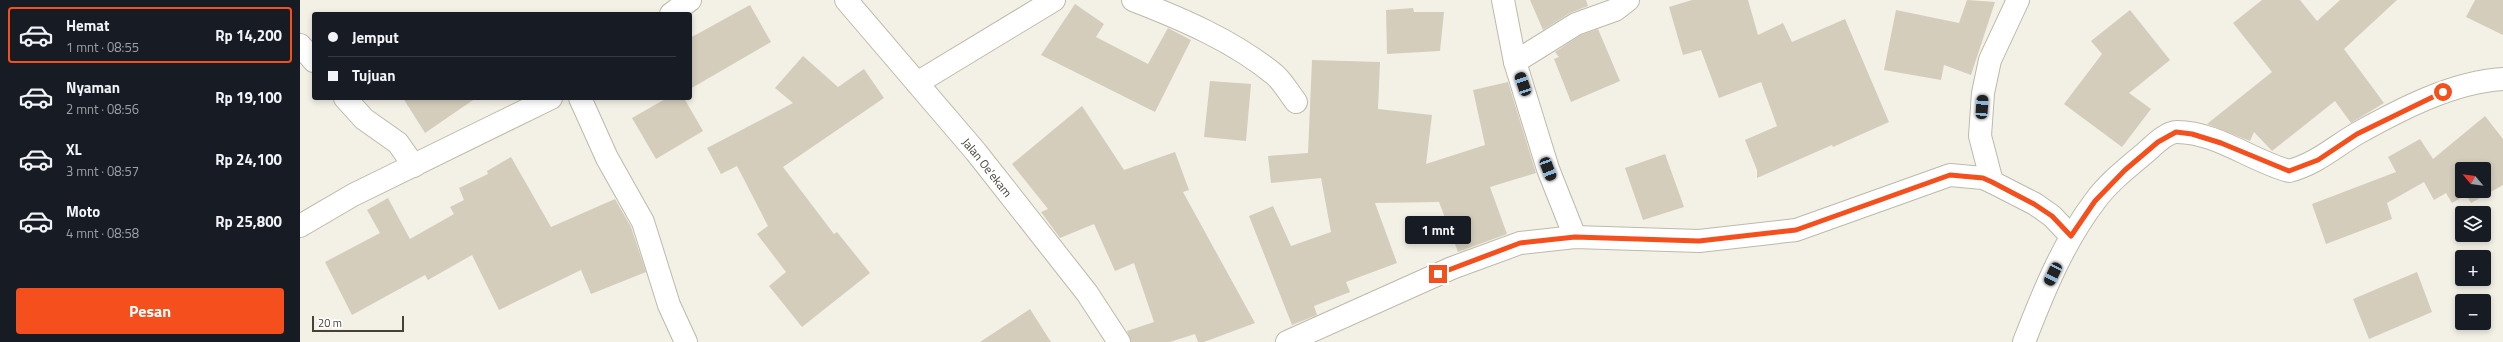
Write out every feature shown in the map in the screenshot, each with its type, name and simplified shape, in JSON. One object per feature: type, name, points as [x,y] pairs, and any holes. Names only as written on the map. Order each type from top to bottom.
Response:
[{"type":"street","points":[[674,12],[690,0]]},
{"type":"street","name":"Jalan Oe'ekam","points":[[846,0],[976,152],[1087,293],[1119,342]]},
{"type":"street","points":[[917,83],[1054,0]]},
{"type":"street","points":[[1133,0],[1176,17],[1230,44],[1276,76],[1296,102]]},
{"type":"street","points":[[1503,0],[1515,62],[1548,169],[1575,237]]},
{"type":"street","points":[[1515,62],[1576,24],[1615,10],[1628,0]]},
{"type":"street","points":[[1992,182],[1980,136],[1983,93],[1990,60],[2018,0]]},
{"type":"street","points":[[300,45],[312,59]]},
{"type":"street","points":[[2024,342],[2040,300],[2071,236],[2095,201],[2125,170],[2158,142],[2176,132],[2192,134],[2221,143],[2289,171],[2318,160],[2357,134],[2443,92],[2489,80],[2503,79]]},
{"type":"street","points":[[347,100],[364,119],[398,144],[414,166]]},
{"type":"street","points":[[300,226],[353,196],[547,100]]},
{"type":"street","points":[[581,100],[607,158],[643,222],[669,305],[686,342]]},
{"type":"street","points":[[1287,342],[1452,268],[1520,243],[1575,237],[1699,241],[1796,230],[1950,175],[1983,178],[1992,182],[2052,216],[2071,236]]},
{"type":"building","points":[[1530,0],[1586,0],[1588,6],[1570,13],[1543,30]]},
{"type":"building","points":[[1692,0],[1748,0],[1758,35],[1783,23],[1792,42],[1845,19],[1889,122],[1757,178],[1757,170],[1745,140],[1777,126],[1761,82],[1719,98],[1701,50],[1683,55],[1669,7]]},
{"type":"building","points":[[1967,0],[1995,2],[1971,75],[1944,65],[1941,80],[1884,70],[1896,10],[1959,23]]},
{"type":"building","points":[[2262,0],[2300,0],[2317,21],[2340,0],[2397,0],[2344,49],[2384,103],[2351,123],[2335,101],[2272,151],[2254,132],[2250,141],[2207,124],[2272,72],[2233,23]]},
{"type":"building","points":[[2475,0],[2503,0],[2503,35],[2466,17]]},
{"type":"building","points":[[1075,4],[1104,24],[1096,37],[1148,64],[1168,28],[1191,40],[1155,112],[1041,55]]},
{"type":"building","points":[[750,5],[771,42],[692,88],[692,37]]},
{"type":"building","points":[[1413,8],[1414,12],[1444,12],[1440,51],[1387,54],[1386,10]]},
{"type":"building","points":[[2130,10],[2170,60],[2129,93],[2151,109],[2122,147],[2064,104],[2102,54],[2091,41]]},
{"type":"building","points":[[1598,29],[1620,81],[1571,102],[1554,59],[1559,57],[1555,52],[1581,35]]},
{"type":"building","points":[[803,56],[838,87],[864,69],[884,98],[783,167],[834,234],[837,232],[870,273],[802,327],[769,286],[786,272],[757,234],[768,226],[737,166],[721,174],[707,148],[793,103],[775,88]]},
{"type":"building","points":[[1312,60],[1380,62],[1378,109],[1432,115],[1426,164],[1485,145],[1473,90],[1508,82],[1536,173],[1490,187],[1507,234],[1458,252],[1439,202],[1375,203],[1397,263],[1346,282],[1350,292],[1314,306],[1317,315],[1292,325],[1249,216],[1273,206],[1291,246],[1331,232],[1321,178],[1271,183],[1268,156],[1308,153]]},
{"type":"building","points":[[1210,81],[1251,84],[1246,141],[1204,137]]},
{"type":"building","points":[[404,100],[473,100],[425,133]]},
{"type":"building","points":[[664,100],[685,100],[703,131],[656,159],[632,118]]},
{"type":"building","points":[[1082,106],[1124,170],[1175,152],[1189,190],[1183,192],[1255,323],[1204,342],[1198,342],[1195,334],[1170,342],[1131,342],[1127,331],[1154,322],[1134,263],[1115,271],[1094,224],[1060,238],[1041,212],[1048,209],[1012,164]]},
{"type":"building","points":[[2485,116],[2503,139],[2503,185],[2491,192],[2491,162],[2455,162],[2455,198],[2461,198],[2452,203],[2446,193],[2434,200],[2424,182],[2387,203],[2392,219],[2326,244],[2312,204],[2396,172],[2388,157],[2420,139],[2433,159]]},
{"type":"building","points":[[1665,154],[1684,207],[1643,220],[1625,168]]},
{"type":"building","points":[[511,157],[551,227],[615,199],[631,227],[646,272],[591,294],[581,270],[499,310],[472,255],[428,280],[425,275],[352,315],[325,262],[380,233],[367,210],[388,198],[410,239],[454,214],[450,207],[464,200],[459,188],[488,174],[487,171]]},
{"type":"building","points":[[2468,198],[2480,198],[2471,203]]},
{"type":"building","points":[[2417,272],[2432,312],[2369,339],[2353,299]]},
{"type":"building","points":[[1030,309],[1051,342],[980,342]]},
{"type":"route","points":[[1438,274],[1520,243],[1575,237],[1699,241],[1796,230],[1950,175],[1983,178],[1992,182],[2034,204],[2052,216],[2071,236],[2095,201],[2125,170],[2158,142],[2176,132],[2192,134],[2221,143],[2277,168],[2289,171],[2318,160],[2357,134],[2390,116],[2443,92]]}]
